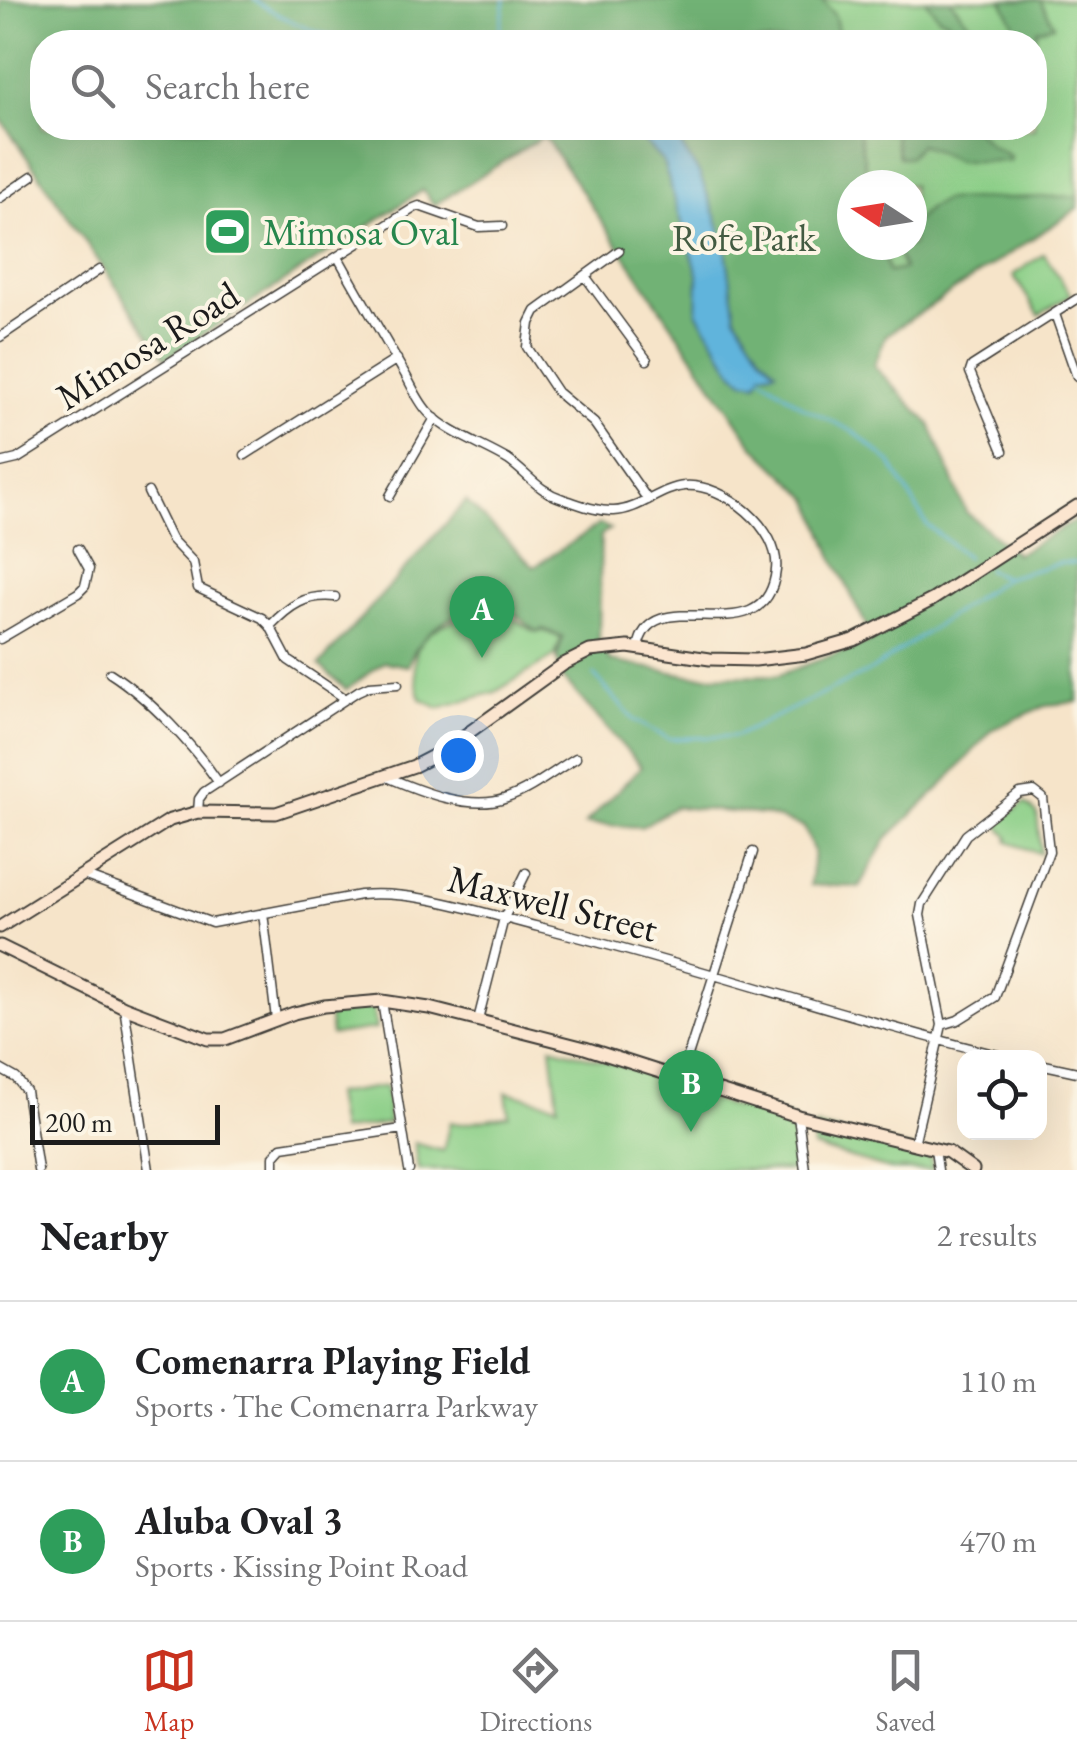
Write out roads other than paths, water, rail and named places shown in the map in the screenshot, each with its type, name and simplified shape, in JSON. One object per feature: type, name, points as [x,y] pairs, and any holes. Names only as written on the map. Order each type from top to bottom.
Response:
[{"type":"main road","points":[[0,927],[160,824],[198,812],[276,813],[385,776],[443,750],[571,659],[600,648],[638,648],[730,660],[768,659],[831,648],[871,634],[932,600],[1077,506]]},
{"type":"main road","points":[[0,946],[124,1006],[216,1040],[324,1006],[382,1001],[429,1008],[585,1048],[798,1116],[935,1149],[956,1156],[973,1170]]},
{"type":"street","points":[[0,198],[32,176]]},
{"type":"street","name":"Mimosa Road","points":[[0,462],[18,458],[414,208],[424,207],[479,227],[502,226]]},
{"type":"street","points":[[619,251],[536,311],[527,347],[558,392],[594,423],[648,500]]},
{"type":"street","points":[[338,258],[426,409],[514,464],[540,490],[605,510],[626,509],[682,486],[701,488],[723,496],[747,513],[770,538],[776,570],[770,591],[746,612],[722,617],[658,618],[643,630],[638,648]]},
{"type":"street","points":[[0,337],[99,270]]},
{"type":"street","points":[[586,276],[647,360]]},
{"type":"street","points":[[1003,451],[970,372],[972,366],[1077,299]]},
{"type":"street","points":[[1055,314],[1077,376]]},
{"type":"street","points":[[245,455],[397,359]]},
{"type":"street","points":[[390,496],[435,418]]},
{"type":"street","points":[[148,492],[172,538],[192,562],[198,588],[247,610],[270,626],[288,660],[346,699]]},
{"type":"street","points":[[0,639],[85,586],[89,570],[78,549]]},
{"type":"street","points":[[270,626],[289,606],[315,595],[335,597]]},
{"type":"street","points":[[110,674],[127,684],[162,719],[219,783]]},
{"type":"street","points":[[198,812],[201,795],[346,699],[368,686],[398,684]]},
{"type":"street","points":[[385,776],[457,800],[497,802],[576,758]]},
{"type":"street","points":[[914,1144],[942,1025],[920,916],[922,904],[966,835],[1020,793],[1034,791],[1043,798],[1050,851],[995,996],[958,1020],[942,1025]]},
{"type":"street","points":[[681,1078],[753,852]]},
{"type":"street","points":[[478,1020],[504,918],[526,873]]},
{"type":"street","name":"Maxwell Street","points":[[81,874],[202,922],[221,923],[380,893],[420,899],[715,974],[976,1050]]},
{"type":"street","points":[[264,913],[276,1019]]},
{"type":"street","points":[[382,1001],[409,1170]]},
{"type":"street","points":[[124,1006],[149,1170]]},
{"type":"street","points":[[1047,1066],[1074,1072],[1077,1060]]},
{"type":"street","points":[[0,1069],[16,1078],[26,1091],[38,1170]]},
{"type":"street","points":[[798,1116],[806,1170]]},
{"type":"street","points":[[277,1150],[402,1129]]},
{"type":"street","points":[[268,1144],[277,1150]]},
{"type":"street","points":[[935,1149],[938,1170]]},
{"type":"street","points":[[274,1170],[277,1150]]},
{"type":"water","points":[[643,140],[678,140],[699,173],[726,250],[736,316],[761,355],[776,370],[762,373],[757,383],[734,373],[697,312],[698,274],[663,162]]},
{"type":"waterway","points":[[254,0],[314,30]]},
{"type":"waterway","points":[[500,30],[505,0]]},
{"type":"waterway","points":[[758,374],[803,407],[854,432],[890,462],[927,525],[967,557]]},
{"type":"waterway","points":[[987,570],[1005,578],[1060,563],[1077,563]]},
{"type":"waterway","points":[[594,675],[634,720],[669,739],[736,736],[872,670],[1005,578]]},
{"type":"place","name":"Mimosa Oval","points":[[228,231]]},
{"type":"place","name":"Comenarra Playing Field","points":[[482,658]]},
{"type":"place","name":"Aluba Oval 3","points":[[691,1132]]},
{"type":"park label","name":"Rofe Park","points":[[744,237]]}]
